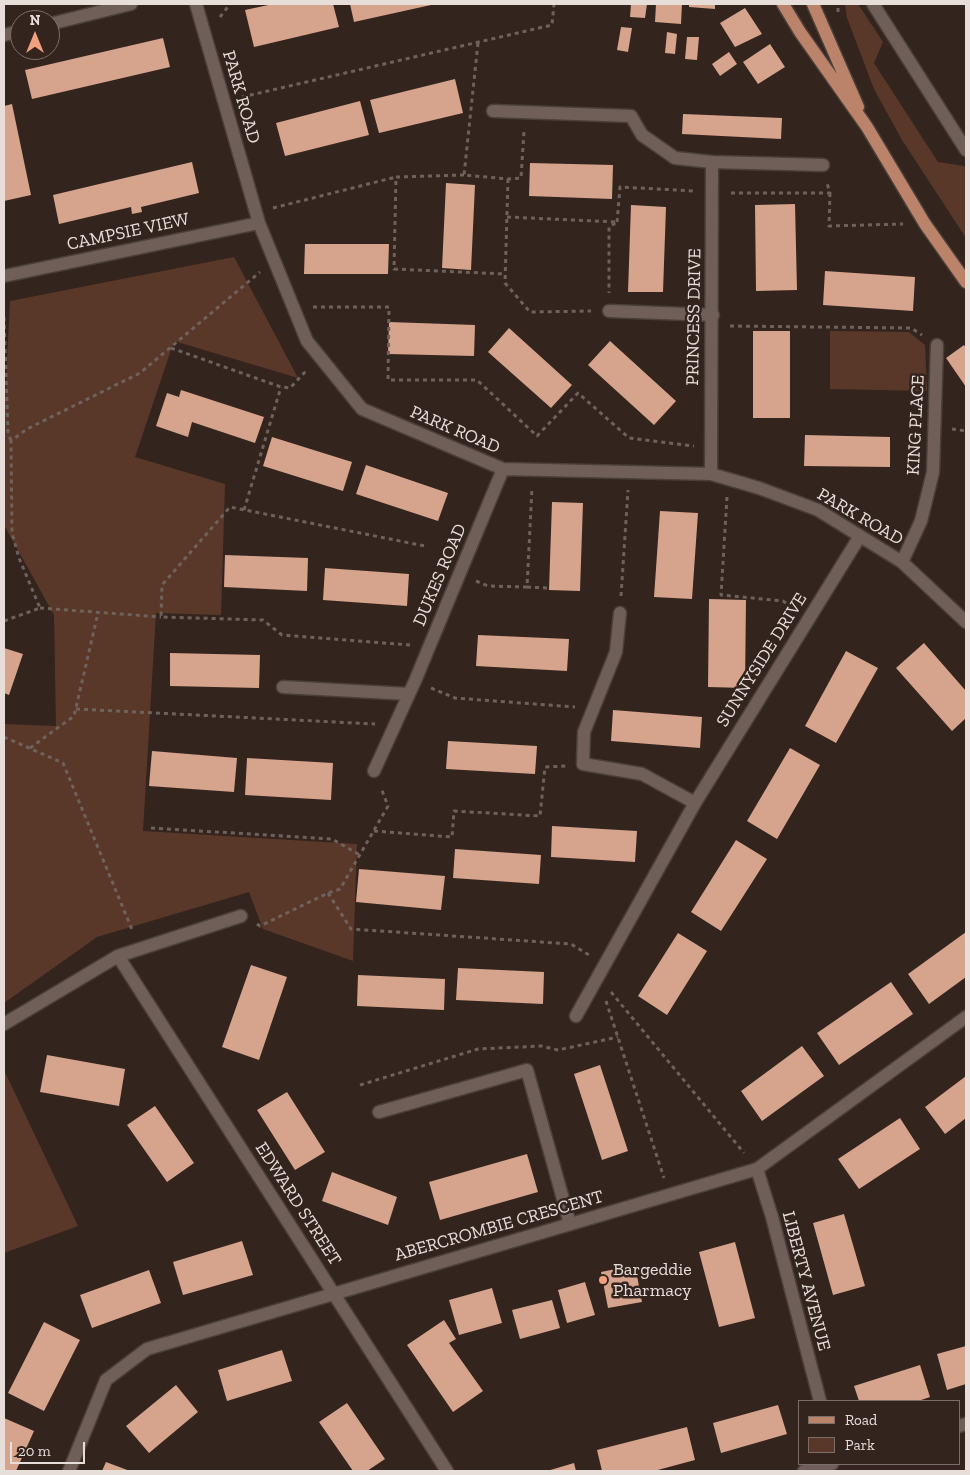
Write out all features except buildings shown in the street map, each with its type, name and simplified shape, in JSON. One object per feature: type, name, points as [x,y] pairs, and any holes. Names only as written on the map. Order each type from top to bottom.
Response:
[{"type":"main road","points":[[783,4],[800,32],[866,127],[925,224],[966,282]]},
{"type":"main road","points":[[816,7],[866,127]]},
{"type":"street","points":[[60,22],[131,4]]},
{"type":"street","name":"PARK ROAD","points":[[196,4],[257,218],[307,341],[362,409],[503,469],[711,474],[818,510],[902,562],[966,622]]},
{"type":"street","points":[[873,4],[966,150]]},
{"type":"street","points":[[493,111],[631,116],[642,134],[675,158],[712,162],[823,165]]},
{"type":"street","name":"PRINCESS DRIVE","points":[[711,474],[713,320],[712,162]]},
{"type":"street","name":"CAMPSIE VIEW","points":[[4,276],[257,218]]},
{"type":"street","points":[[609,311],[713,320]]},
{"type":"street","name":"KING PLACE","points":[[902,562],[921,521],[933,472],[937,345]]},
{"type":"street","name":"DUKES ROAD","points":[[374,771],[415,681],[503,469]]},
{"type":"street","name":"SUNNYSIDE DRIVE","points":[[576,1016],[695,803],[860,536]]},
{"type":"street","points":[[620,613],[616,652],[584,732],[583,764],[642,774],[695,803]]},
{"type":"street","points":[[283,687],[409,694]]},
{"type":"street","points":[[4,1024],[118,956],[241,916]]},
{"type":"street","name":"EDWARD STREET","points":[[118,956],[447,1471]]},
{"type":"street","name":"ABERCROMBIE CRESCENT","points":[[69,1471],[106,1380],[147,1349],[334,1292],[757,1170],[966,1017]]},
{"type":"street","points":[[379,1112],[527,1070],[570,1224]]},
{"type":"street","name":"LIBERTY AVENUE","points":[[757,1170],[772,1217],[820,1400]]},
{"type":"street","points":[[804,1471],[828,1465]]},
{"type":"path","points":[[224,101],[552,25],[554,4]]},
{"type":"path","points":[[464,175],[478,43]]},
{"type":"path","points":[[257,218],[396,177],[464,175],[508,179],[521,178],[525,112]]},
{"type":"path","points":[[823,165],[830,193],[829,226],[925,224]]},
{"type":"path","points":[[396,177],[394,269],[506,274]]},
{"type":"path","points":[[508,179],[505,283],[530,312],[609,311],[609,228],[617,222],[620,187],[712,192],[830,193]]},
{"type":"path","points":[[507,218],[617,222]]},
{"type":"path","points":[[11,441],[27,429],[140,373],[274,260]]},
{"type":"path","points":[[293,306],[389,308],[388,380],[477,380],[537,436],[578,393],[629,438],[669,445],[711,447]]},
{"type":"path","points":[[4,317],[8,432],[11,441],[12,533],[40,608]]},
{"type":"path","points":[[713,320],[911,328],[937,345]]},
{"type":"path","points":[[171,348],[281,387],[290,388],[320,357]]},
{"type":"path","points":[[244,510],[281,387]]},
{"type":"path","points":[[527,587],[533,470]]},
{"type":"path","points":[[620,613],[629,472]]},
{"type":"path","points":[[728,479],[721,595],[783,600],[810,617]]},
{"type":"path","points":[[161,617],[162,585],[230,507],[425,546]]},
{"type":"path","points":[[460,573],[488,586],[547,588]]},
{"type":"path","points":[[4,621],[40,608],[161,617],[263,620],[282,635],[429,646]]},
{"type":"path","points":[[29,748],[74,716],[98,613]]},
{"type":"path","points":[[415,681],[455,698],[595,708]]},
{"type":"path","points":[[76,709],[395,725]]},
{"type":"path","points":[[4,737],[63,763],[140,949]]},
{"type":"path","points":[[374,831],[452,837],[454,811],[540,816],[545,767],[583,764]]},
{"type":"path","points":[[241,916],[260,926],[340,889],[388,806],[374,771]]},
{"type":"path","points":[[150,828],[332,838],[360,855]]},
{"type":"path","points":[[328,893],[351,929],[571,944],[605,964]]},
{"type":"path","points":[[598,976],[669,1195]]},
{"type":"path","points":[[598,976],[757,1170]]},
{"type":"path","points":[[360,1085],[478,1049],[541,1046],[558,1050],[618,1037]]},
{"type":"green space","points":[[845,4],[858,4],[883,42],[874,63],[938,162],[964,166],[966,169],[966,238],[902,140],[874,89],[847,18]]},
{"type":"green space","points":[[234,257],[298,378],[174,341],[135,457],[225,484],[221,615],[156,613],[143,831],[357,844],[353,961],[263,929],[249,892],[97,937],[4,1003],[4,724],[56,726],[54,615],[4,525],[4,421],[10,301]]},
{"type":"green space","points":[[830,331],[909,332],[925,345],[927,391],[830,389]]},
{"type":"green space","points":[[4,1070],[78,1226],[4,1253]]},
{"type":"place","name":"Bargeddie Pharmacy","points":[[603,1280]]}]
